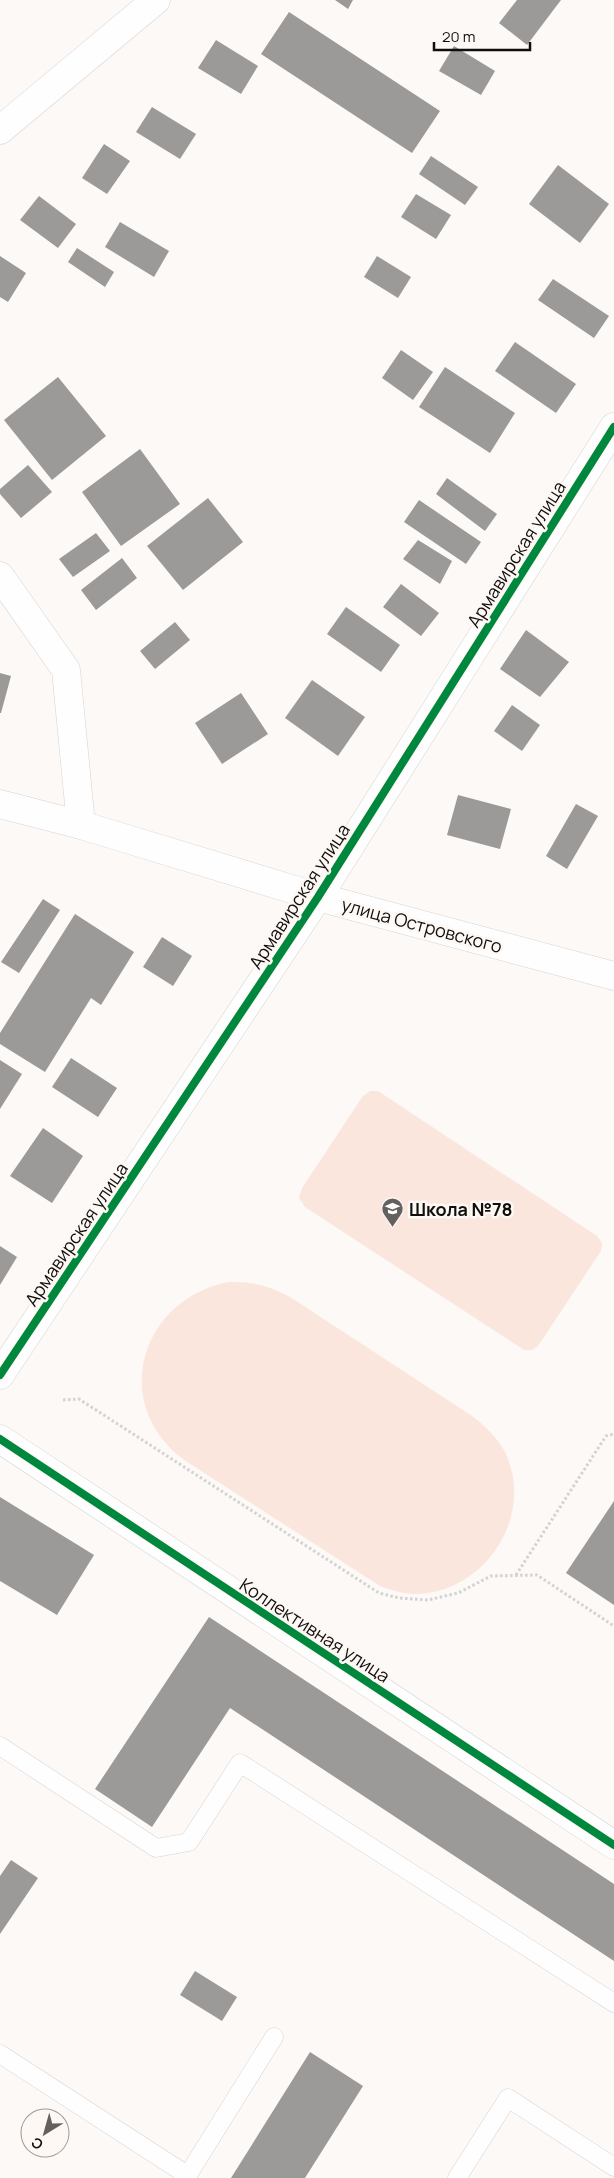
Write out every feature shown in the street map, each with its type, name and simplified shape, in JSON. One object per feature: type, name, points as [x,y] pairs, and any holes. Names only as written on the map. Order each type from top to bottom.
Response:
[{"type":"street","points":[[0,130],[156,0]]},
{"type":"street","name":"Армавирская улица","points":[[0,1375],[318,897],[614,427]]},
{"type":"street","points":[[0,576],[66,670],[81,825]]},
{"type":"street","name":"улица Островского","points":[[0,804],[81,825],[318,897],[614,976]]},
{"type":"street","name":"Коллективная улица","points":[[0,1439],[614,1845]]},
{"type":"lane","points":[[0,1746],[156,1848],[189,1842],[240,1763],[614,2003]]},
{"type":"lane","points":[[0,2054],[187,2177],[274,2037]]},
{"type":"lane","points":[[457,2178],[508,2098],[614,2167]]},
{"type":"path","points":[[63,1400],[79,1399],[378,1593],[398,1598],[428,1600],[458,1593],[491,1576],[537,1575],[614,1626]]},
{"type":"path","points":[[516,1575],[606,1436],[614,1434]]},
{"type":"shaded area","points":[[370,1091],[378,1091],[597,1236],[602,1243],[601,1251],[538,1346],[532,1350],[524,1350],[305,1207],[299,1198],[302,1188],[363,1096]]},
{"type":"shaded area","points":[[228,1282],[245,1282],[260,1285],[290,1297],[472,1416],[486,1428],[505,1452],[513,1477],[514,1501],[508,1525],[497,1547],[481,1566],[462,1581],[439,1591],[413,1594],[380,1586],[184,1460],[161,1437],[147,1411],[142,1384],[145,1357],[156,1331],[173,1310],[198,1293]]},
{"type":"building","points":[[335,0],[353,0],[348,9]]},
{"type":"building","points":[[517,0],[561,0],[527,45],[499,23]]},
{"type":"building","points":[[289,12],[440,111],[412,153],[261,54]]},
{"type":"building","points":[[216,40],[258,66],[241,94],[198,68]]},
{"type":"building","points":[[454,46],[495,71],[481,95],[439,71]]},
{"type":"building","points":[[152,107],[196,134],[180,159],[136,132]]},
{"type":"building","points":[[104,144],[130,161],[107,194],[82,178]]},
{"type":"building","points":[[431,156],[478,187],[465,205],[419,174]]},
{"type":"building","points":[[558,165],[609,204],[580,243],[529,204]]},
{"type":"building","points":[[416,194],[451,215],[436,239],[401,217]]},
{"type":"building","points":[[39,196],[76,224],[58,248],[20,220]]},
{"type":"building","points":[[120,222],[169,251],[154,277],[105,247]]},
{"type":"building","points":[[77,248],[114,272],[105,287],[68,262]]},
{"type":"building","points":[[0,256],[26,273],[8,302],[0,297]]},
{"type":"building","points":[[377,256],[411,277],[398,298],[364,277]]},
{"type":"building","points":[[553,279],[609,316],[594,338],[538,300]]},
{"type":"building","points":[[515,342],[576,384],[556,413],[495,371]]},
{"type":"building","points":[[401,350],[433,372],[413,400],[382,378]]},
{"type":"building","points":[[445,367],[515,413],[490,453],[419,407]]},
{"type":"building","points":[[58,377],[106,436],[52,480],[4,420]]},
{"type":"building","points":[[140,449],[180,504],[121,546],[82,492]]},
{"type":"building","points":[[28,465],[52,492],[21,518],[0,494],[0,489]]},
{"type":"building","points":[[447,478],[497,514],[485,531],[436,494]]},
{"type":"building","points":[[208,498],[243,542],[183,590],[147,546]]},
{"type":"building","points":[[419,500],[481,542],[466,564],[404,522]]},
{"type":"building","points":[[96,533],[110,551],[73,577],[59,559]]},
{"type":"building","points":[[418,540],[452,561],[440,584],[403,559]]},
{"type":"building","points":[[122,558],[137,578],[96,610],[81,590]]},
{"type":"building","points":[[401,584],[439,613],[421,636],[383,607]]},
{"type":"building","points":[[346,607],[400,645],[381,672],[327,634]]},
{"type":"building","points":[[175,622],[190,640],[155,669],[140,651]]},
{"type":"building","points":[[526,630],[569,662],[540,697],[500,669]]},
{"type":"building","points":[[0,673],[11,676],[1,713],[0,713]]},
{"type":"building","points":[[312,680],[365,717],[338,756],[285,718]]},
{"type":"building","points":[[241,693],[268,734],[222,764],[195,723]]},
{"type":"building","points":[[512,705],[540,725],[522,751],[494,731]]},
{"type":"building","points":[[458,795],[511,809],[500,849],[447,835]]},
{"type":"building","points":[[576,804],[598,816],[567,869],[546,856]]},
{"type":"building","points":[[43,899],[60,910],[19,973],[1,962]]},
{"type":"building","points":[[75,914],[134,952],[101,1005],[91,998],[45,1072],[0,1044],[0,1033]]},
{"type":"building","points":[[162,937],[192,956],[173,986],[143,967]]},
{"type":"building","points":[[71,1058],[117,1088],[98,1117],[52,1087]]},
{"type":"building","points":[[0,1060],[22,1074],[0,1109]]},
{"type":"building","points":[[43,1128],[83,1156],[52,1203],[10,1176]]},
{"type":"building","points":[[0,1246],[17,1257],[0,1285]]},
{"type":"building","points":[[0,1497],[94,1555],[57,1615],[0,1581]]},
{"type":"building","points":[[614,1501],[614,1605],[566,1573]]},
{"type":"building","points":[[209,1617],[614,1884],[614,1961],[230,1708],[152,1827],[95,1789]]},
{"type":"building","points":[[11,1860],[38,1878],[0,1934],[0,1876]]},
{"type":"building","points":[[195,1971],[237,1997],[222,2021],[180,1995]]},
{"type":"building","points":[[310,2052],[363,2086],[305,2178],[231,2178]]},
{"type":"cycle path","points":[[0,1375],[318,897],[614,427]]},
{"type":"cycle path","points":[[0,1439],[614,1845]]},
{"type":"place","name":"Школа №78","points":[[393,1228]]}]
